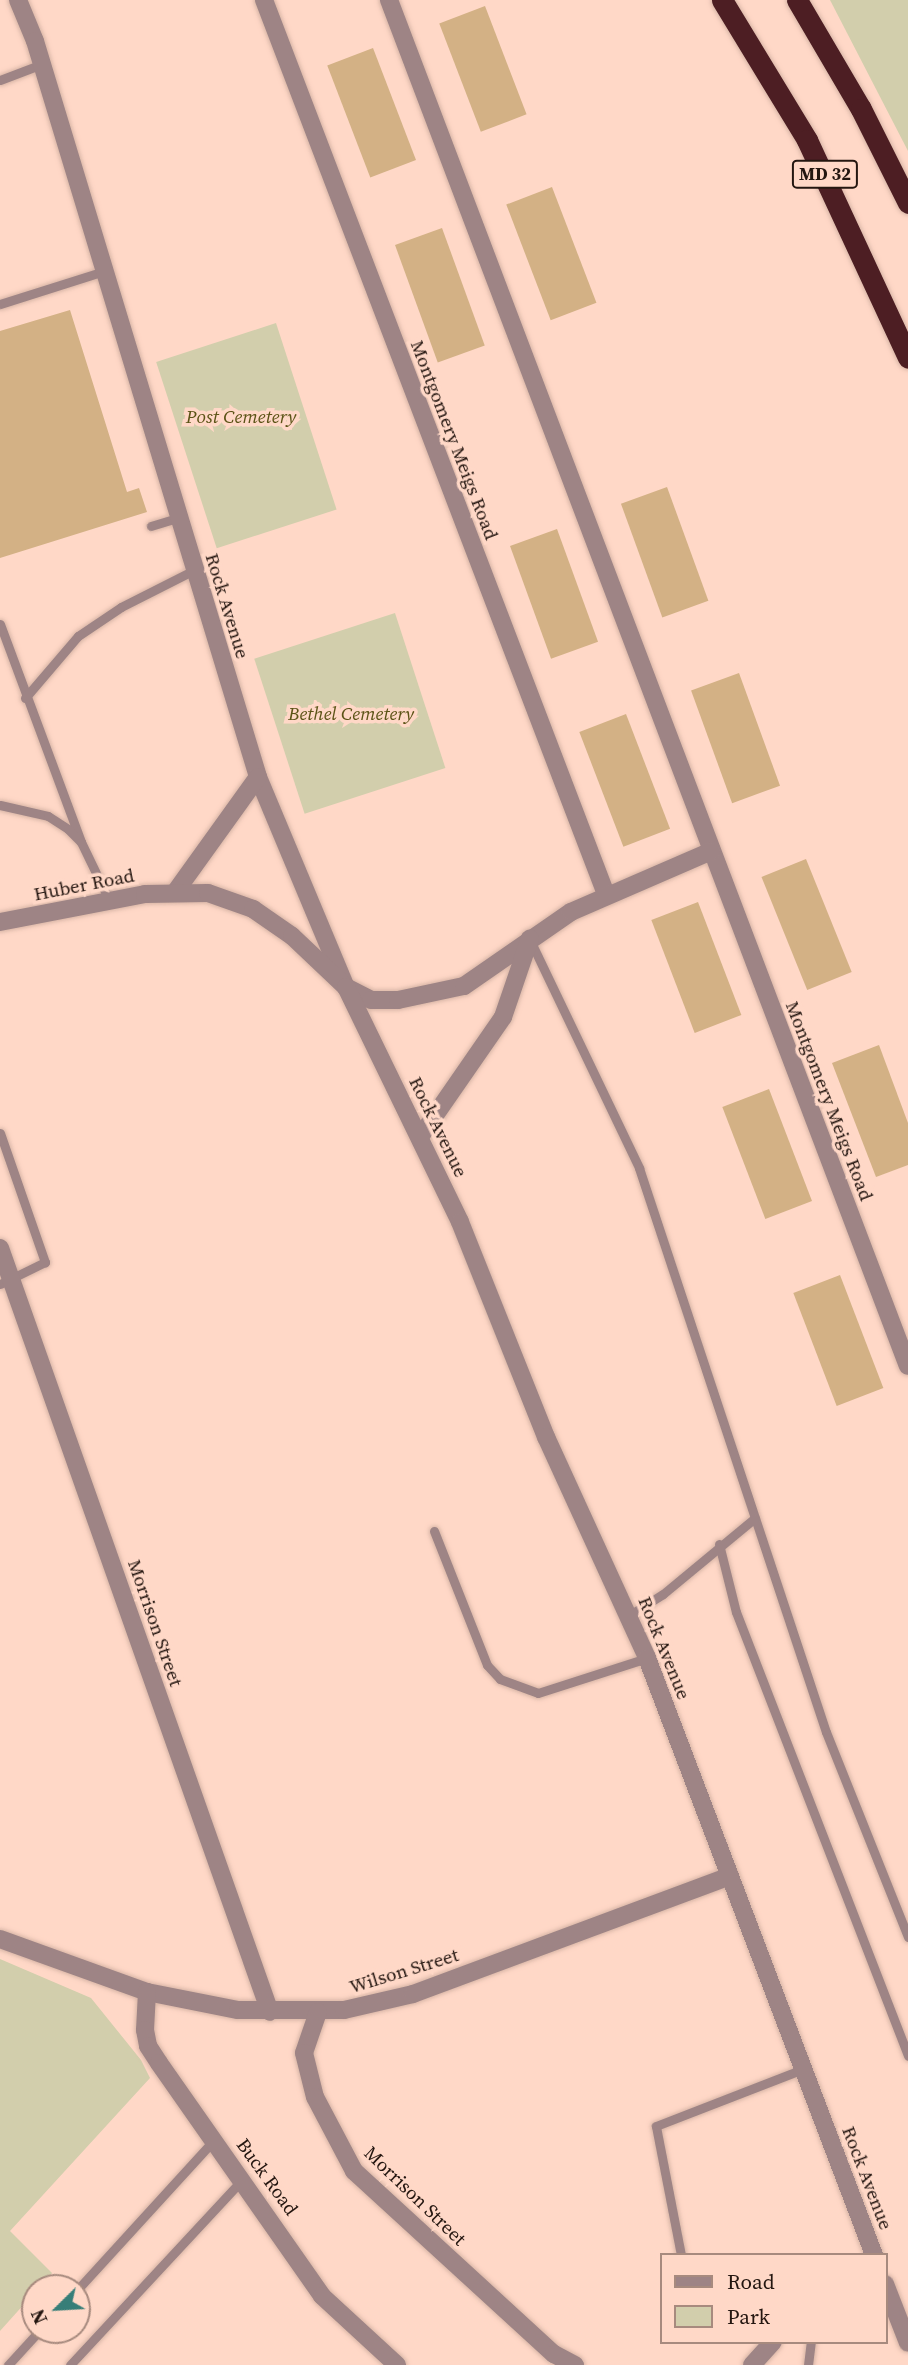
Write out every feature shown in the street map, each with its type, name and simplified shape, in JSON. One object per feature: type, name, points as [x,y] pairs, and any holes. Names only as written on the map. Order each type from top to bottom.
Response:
[{"type":"highway","name":"MD 32","points":[[722,0],[807,140],[908,358]]},
{"type":"highway","name":"MD 32","points":[[797,0],[862,109],[908,203]]},
{"type":"street","name":"Rock Avenue","points":[[18,0],[42,64],[258,777],[346,987],[421,1137],[488,1285],[546,1437],[647,1658],[873,2253]]},
{"type":"street","name":"Montgomery Meigs Road","points":[[264,0],[606,894]]},
{"type":"street","name":"Montgomery Meigs Road","points":[[389,0],[908,1366]]},
{"type":"street","points":[[176,891],[258,777]]},
{"type":"street","points":[[346,987],[371,1000],[428,997],[464,986],[530,938],[606,894],[711,851]]},
{"type":"street","name":"Huber Road","points":[[0,922],[176,891],[208,893],[253,909],[292,936],[346,987]]},
{"type":"street","points":[[421,1137],[503,1017],[530,938]]},
{"type":"street","name":"Morrison Street","points":[[0,1248],[6,1282],[270,2012]]},
{"type":"street","name":"Wilson Street","points":[[0,1939],[147,1992],[270,2012],[318,2012],[370,2006],[413,1994],[730,1876]]},
{"type":"street","name":"Buck Road","points":[[147,1992],[148,2046],[322,2296],[397,2365]]},
{"type":"street","name":"Morrison Street","points":[[318,2012],[304,2053],[315,2097],[354,2171],[554,2354],[575,2365]]},
{"type":"street","points":[[887,2289],[908,2343]]},
{"type":"street","points":[[752,2365],[771,2344]]},
{"type":"lane","points":[[0,80],[42,64]]},
{"type":"lane","points":[[0,304],[104,271]]},
{"type":"lane","points":[[151,526],[178,518]]},
{"type":"lane","points":[[25,698],[78,636],[121,607],[194,570]]},
{"type":"lane","points":[[0,624],[80,842],[109,901]]},
{"type":"lane","points":[[0,805],[48,816],[80,842]]},
{"type":"lane","points":[[530,938],[639,1168],[826,1732],[908,1937]]},
{"type":"lane","points":[[0,1133],[45,1262],[6,1282]]},
{"type":"lane","points":[[628,1616],[663,1594],[719,1544],[755,1518]]},
{"type":"lane","points":[[434,1531],[487,1665],[499,1679],[538,1693],[647,1658]]},
{"type":"lane","points":[[719,1544],[736,1612],[908,2056]]},
{"type":"lane","points":[[681,2253],[656,2126],[803,2068]]},
{"type":"lane","points":[[91,2275],[214,2140]]},
{"type":"lane","points":[[70,2365],[243,2179]]},
{"type":"lane","points":[[8,2365],[27,2344]]},
{"type":"lane","points":[[808,2365],[811,2344]]},
{"type":"green space","points":[[830,0],[908,0],[908,151]]},
{"type":"green space","name":"Post Cemetery","points":[[276,323],[337,509],[217,548],[156,362]]},
{"type":"green space","name":"Bethel Cemetery","points":[[395,613],[445,768],[305,814],[254,659]]},
{"type":"green space","points":[[0,1959],[91,1998],[141,2060],[150,2078],[10,2231],[52,2273],[21,2274],[21,2308],[0,2331]]},
{"type":"building","points":[[485,6],[527,114],[481,132],[439,24]]},
{"type":"building","points":[[373,48],[416,160],[370,178],[327,66]]},
{"type":"building","points":[[552,187],[596,303],[551,320],[506,205]]},
{"type":"building","points":[[442,228],[485,345],[438,363],[395,245]]},
{"type":"building","points":[[70,310],[127,492],[139,488],[147,512],[0,558],[0,331]]},
{"type":"building","points":[[667,487],[708,601],[662,617],[621,504]]},
{"type":"building","points":[[557,529],[598,642],[551,659],[510,546]]},
{"type":"building","points":[[739,673],[780,786],[732,803],[691,690]]},
{"type":"building","points":[[626,714],[670,829],[623,847],[579,732]]},
{"type":"building","points":[[806,859],[852,972],[807,990],[761,877]]},
{"type":"building","points":[[698,902],[741,1015],[695,1033],[651,920]]},
{"type":"building","points":[[879,1045],[908,1123],[908,1165],[876,1177],[832,1063]]},
{"type":"building","points":[[769,1089],[812,1201],[765,1219],[722,1107]]},
{"type":"building","points":[[840,1275],[883,1388],[837,1406],[793,1293]]}]
